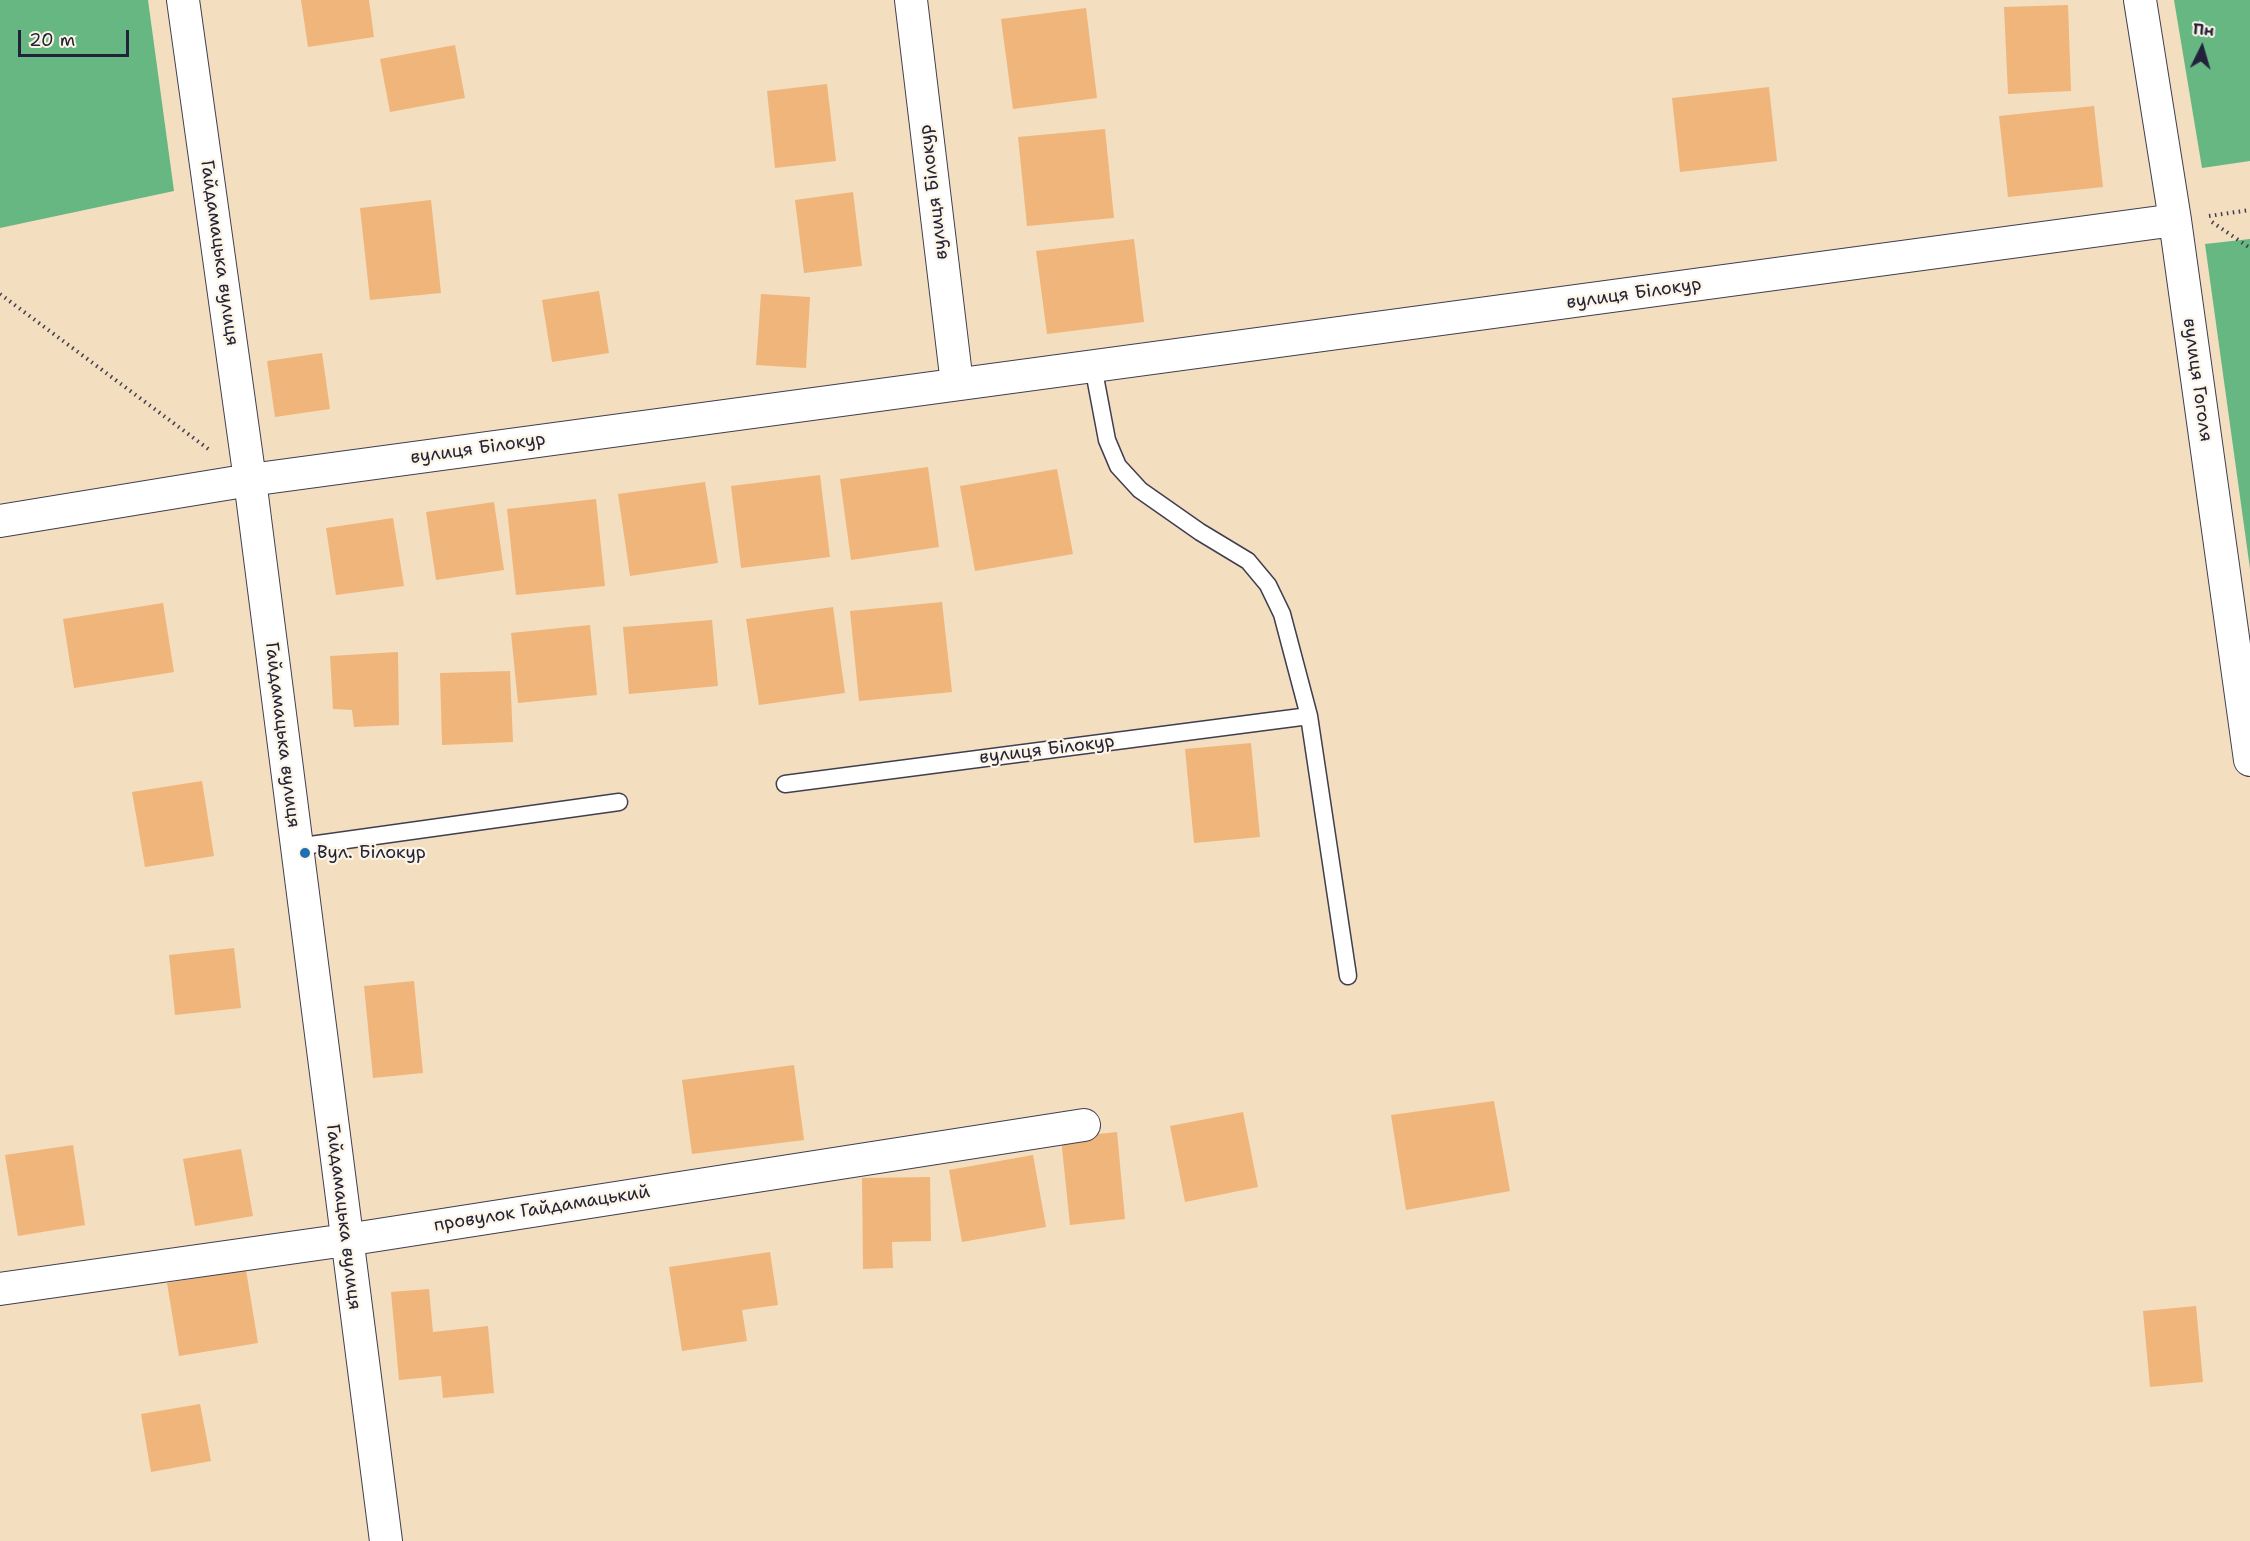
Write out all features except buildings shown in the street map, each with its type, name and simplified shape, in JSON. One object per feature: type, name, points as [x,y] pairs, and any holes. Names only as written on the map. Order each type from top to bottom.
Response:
[{"type":"street","name":"Гайдамацька вулиця","points":[[183,0],[250,480],[386,1541]]},
{"type":"street","name":"вулиця Білокур","points":[[911,0],[957,384]]},
{"type":"street","name":"вулиця Гоголя","points":[[2140,0],[2189,219],[2250,760]]},
{"type":"street","name":"вулиця Білокур","points":[[0,521],[250,480],[2189,219]]},
{"type":"street","name":"провулок Гайдамацький","points":[[0,1289],[346,1240],[1084,1125]]},
{"type":"lane","points":[[1093,366],[1107,440],[1118,466],[1140,490],[1200,532],[1248,561],[1268,585],[1282,614],[1309,716],[1348,976]]},
{"type":"lane","name":"вулиця Білокур","points":[[784,784],[1309,716]]},
{"type":"lane","points":[[296,847],[619,802]]},
{"type":"path","points":[[2189,219],[2250,248]]},
{"type":"path","points":[[0,294],[250,480]]},
{"type":"green space","points":[[0,0],[148,0],[174,191],[0,228]]},
{"type":"green space","points":[[2174,0],[2250,0],[2250,161],[2202,168]]},
{"type":"green space","points":[[2250,239],[2250,569],[2205,244]]},
{"type":"place","name":"Вул. Білокур","points":[[305,853]]}]
